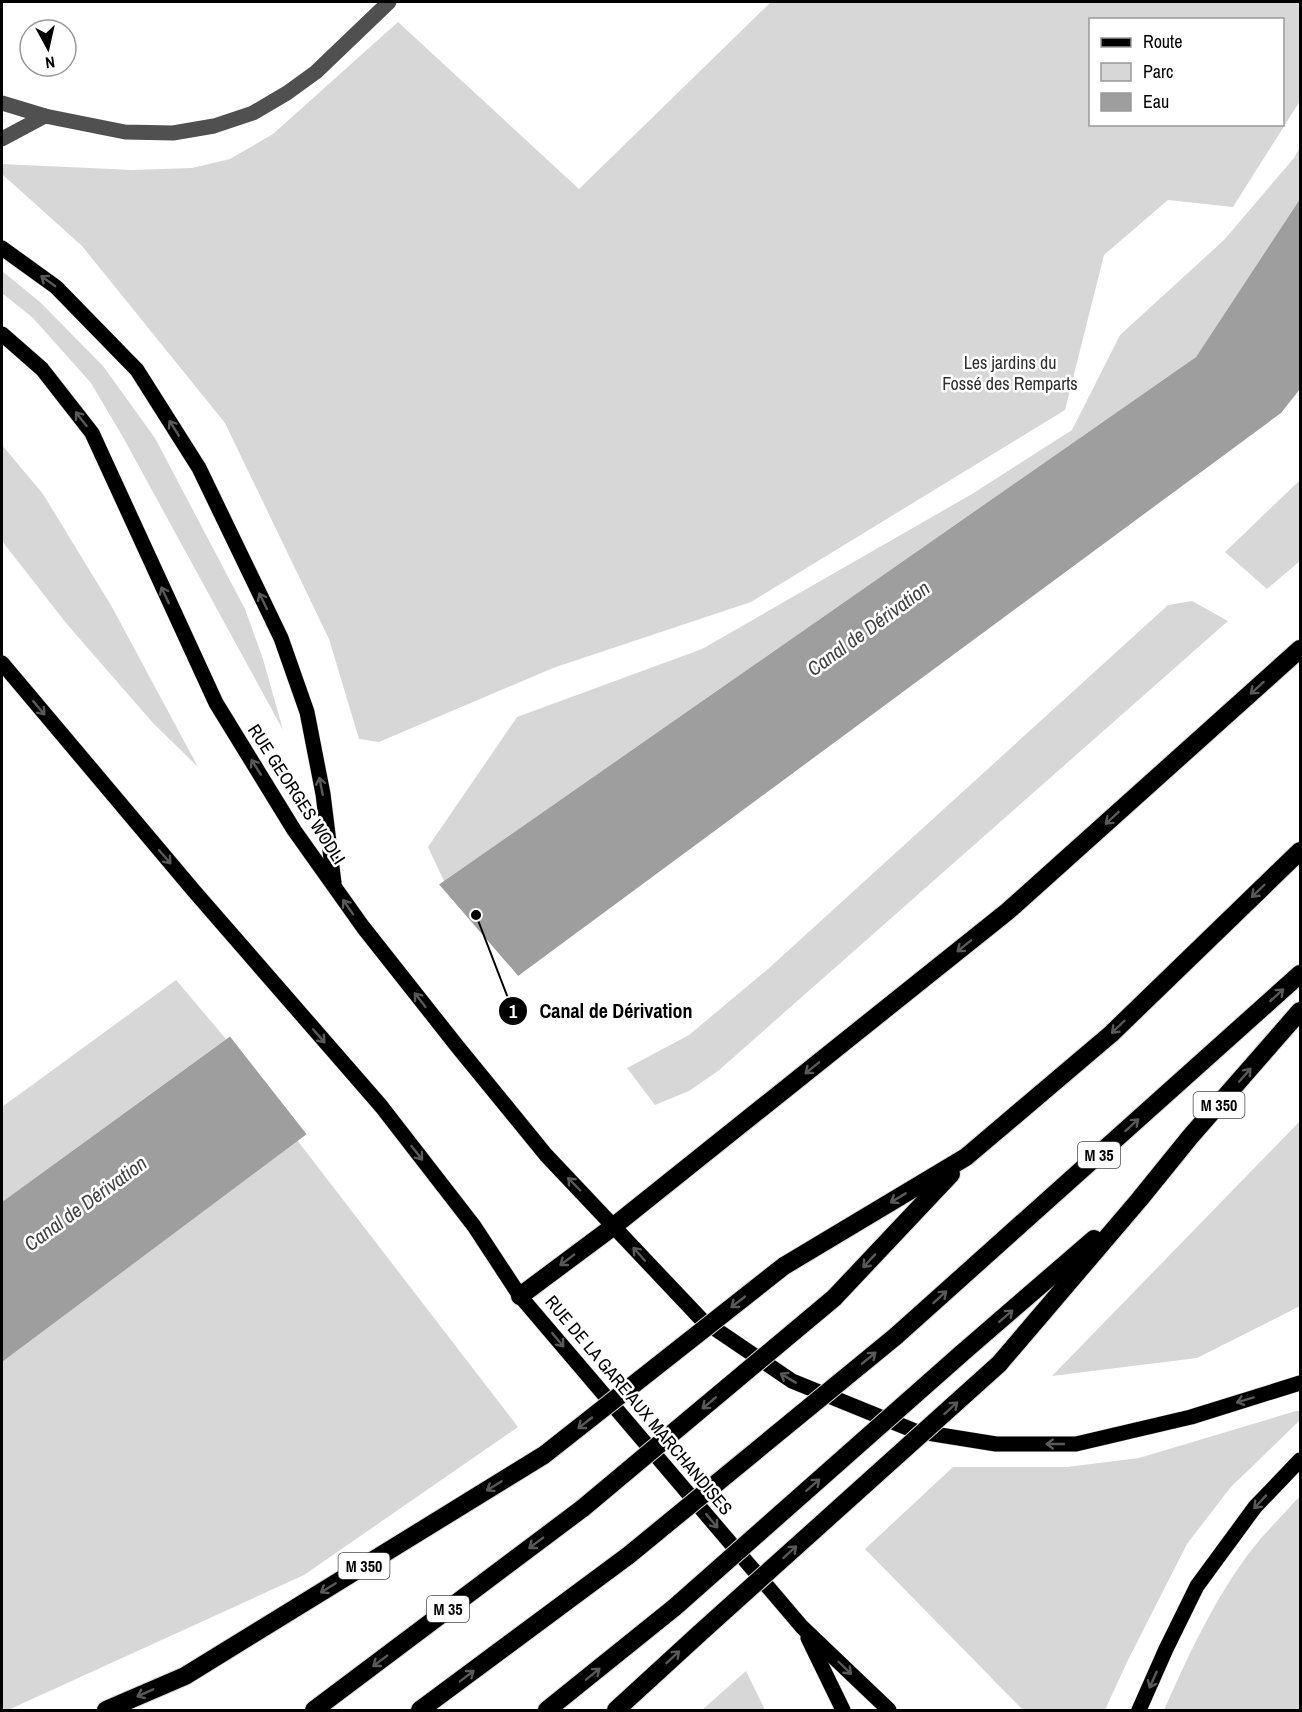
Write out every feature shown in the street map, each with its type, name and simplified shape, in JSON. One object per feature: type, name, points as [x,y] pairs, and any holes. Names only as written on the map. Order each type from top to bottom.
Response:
[{"type":"highway","points":[[520,1296],[614,1226],[1008,911],[1300,649]]},
{"type":"highway","name":"M 35","points":[[314,1710],[582,1508],[834,1298],[966,1157],[1111,1034],[1300,850]]},
{"type":"highway","name":"M 35","points":[[420,1710],[629,1555],[896,1336],[1300,974]]},
{"type":"highway","name":"M 350","points":[[547,1710],[675,1606],[1139,1200],[1190,1137],[1300,1011]]},
{"type":"highway","name":"M 350","points":[[106,1710],[185,1676],[544,1455],[784,1266],[966,1157]]},
{"type":"highway","points":[[616,1710],[999,1364],[1139,1200]]},
{"type":"main road","name":"RUE GEORGES WODLI","points":[[2,248],[56,287],[137,370],[198,468],[281,638],[307,712],[323,794],[334,886]]},
{"type":"main road","name":"RUE GEORGES WODLI","points":[[2,334],[42,369],[92,433],[216,703],[294,830],[334,886]]},
{"type":"main road","name":"RUE DE LA GARE AUX MARCHANDISES","points":[[2,663],[82,760],[381,1106],[474,1226],[520,1296],[802,1628],[889,1710]]},
{"type":"main road","points":[[334,886],[363,927],[546,1155],[702,1320],[792,1381],[915,1431],[996,1444],[1076,1444],[1191,1417],[1300,1383]]},
{"type":"main road","points":[[1139,1710],[1197,1587],[1255,1506],[1300,1460]]},
{"type":"main road","points":[[802,1628],[843,1710]]},
{"type":"street","points":[[2,103],[45,116],[125,132],[173,133],[214,126],[253,113],[287,93],[316,72],[388,2]]},
{"type":"street","points":[[2,139],[45,116]]},
{"type":"green space","name":"Les jardins du Fossé des Remparts","points":[[771,2],[1300,2],[1300,101],[1233,207],[1168,200],[1104,255],[1065,410],[751,602],[553,668],[379,742],[359,739],[329,639],[225,423],[82,246],[3,175],[2,164],[132,170],[192,168],[230,159],[273,134],[398,22],[579,189]]},
{"type":"green space","points":[[1300,147],[1300,199],[1196,357],[444,881],[428,847],[517,717],[702,649],[972,494],[1072,430],[1120,335],[1224,240],[1294,158]]},
{"type":"green space","points":[[2,271],[40,302],[103,366],[155,438],[245,609],[263,659],[283,730],[91,383],[33,318],[2,293]]},
{"type":"green space","points":[[2,445],[43,494],[112,607],[198,767],[153,723],[66,623],[2,541]]},
{"type":"green space","points":[[1300,480],[1300,561],[1267,589],[1225,552]]},
{"type":"green space","points":[[1192,601],[1228,621],[718,1071],[689,1091],[655,1105],[627,1068],[689,1035],[768,969],[1168,605]]},
{"type":"green space","points":[[176,980],[226,1039],[2,1202],[2,1107]]},
{"type":"green space","points":[[1300,1121],[1300,1306],[1197,1358],[1052,1376]]},
{"type":"green space","points":[[297,1140],[518,1427],[304,1575],[8,1710],[2,1710],[2,1362]]},
{"type":"green space","points":[[1300,1411],[1300,1420],[1230,1488],[1187,1544],[1105,1710],[1023,1710],[865,1549],[953,1467],[1067,1467],[1139,1458]]},
{"type":"green space","points":[[1300,1496],[1300,1710],[1164,1710],[1196,1642],[1232,1577],[1262,1537]]},
{"type":"green space","points":[[746,1671],[765,1710],[702,1710]]},
{"type":"water","points":[[1300,199],[1300,389],[1281,413],[518,976],[2,1362],[2,1202],[444,881],[1196,357]]},
{"type":"pier","points":[[437,882],[520,978],[308,1136],[228,1034]]},
{"type":"place","name":"Canal de Dérivation","points":[[476,915]]}]
